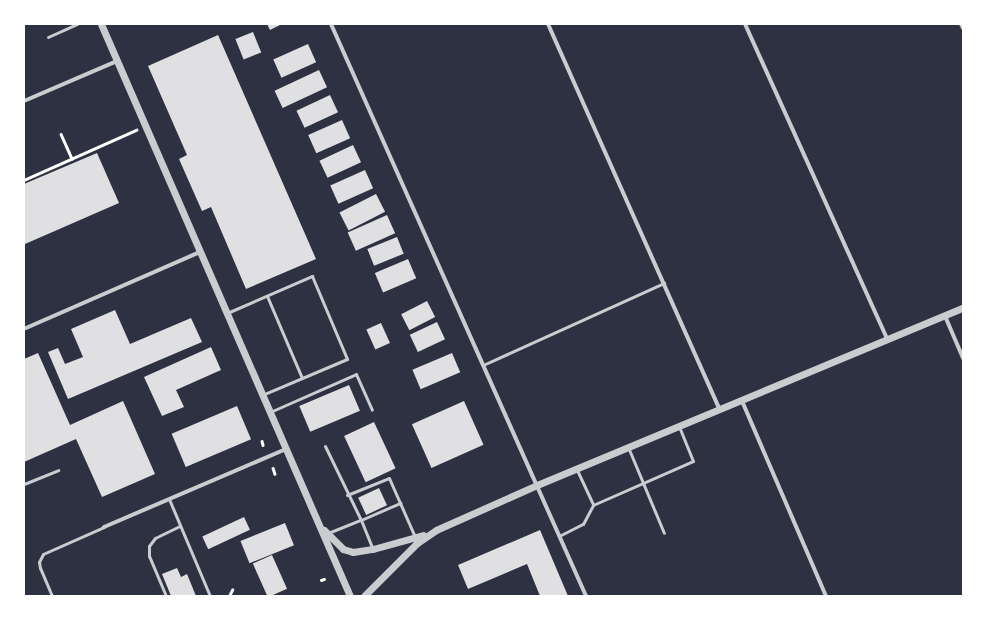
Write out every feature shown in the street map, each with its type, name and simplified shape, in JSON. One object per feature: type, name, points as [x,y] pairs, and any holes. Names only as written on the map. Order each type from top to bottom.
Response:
[{"type":"street","points":[[101,24],[350,596]]},
{"type":"street","points":[[331,24],[586,596]]},
{"type":"street","points":[[548,24],[721,410]]},
{"type":"street","points":[[745,24],[888,340]]},
{"type":"street","points":[[961,24],[963,28]]},
{"type":"street","points":[[24,101],[117,61]]},
{"type":"street","points":[[26,328],[200,252]]},
{"type":"street","points":[[318,524],[343,549],[353,552],[373,549],[436,530],[537,485],[577,470],[963,308]]},
{"type":"street","points":[[945,316],[963,358]]},
{"type":"street","points":[[742,401],[826,596]]},
{"type":"street","points":[[104,527],[286,449]]},
{"type":"street","points":[[364,596],[417,543],[436,530]]},
{"type":"lane","points":[[48,37],[77,24]]},
{"type":"lane","points":[[227,313],[312,276],[347,359],[262,395]]},
{"type":"lane","points":[[483,365],[664,283]]},
{"type":"lane","points":[[267,296],[302,378]]},
{"type":"lane","points":[[270,412],[356,374],[372,410]]},
{"type":"lane","points":[[559,536],[582,524],[592,505],[693,461],[679,427]]},
{"type":"lane","points":[[324,446],[347,495],[361,520],[373,549]]},
{"type":"lane","points":[[628,448],[664,533]]},
{"type":"lane","points":[[24,484],[58,470]]},
{"type":"lane","points":[[577,470],[592,505]]},
{"type":"lane","points":[[347,495],[389,478],[415,537]]},
{"type":"lane","points":[[169,499],[210,596]]},
{"type":"lane","points":[[326,533],[400,503]]},
{"type":"lane","points":[[166,596],[149,556],[149,546],[154,538],[180,526]]},
{"type":"lane","points":[[52,596],[40,568],[43,554],[104,527]]},
{"type":"path","points":[[24,180],[130,133]]},
{"type":"path","points":[[61,134],[72,159]]},
{"type":"path","points":[[273,468],[275,474]]},
{"type":"path","points":[[229,596],[232,590]]},
{"type":"building","points":[[267,24],[282,24],[270,30]]},
{"type":"building","points":[[253,32],[261,52],[244,60],[235,39]]},
{"type":"building","points":[[218,35],[316,259],[246,289],[211,207],[202,211],[179,159],[187,155],[148,66]]},
{"type":"building","points":[[308,44],[316,62],[281,78],[273,59]]},
{"type":"building","points":[[319,70],[327,87],[283,108],[275,91]]},
{"type":"building","points":[[330,95],[338,112],[304,128],[296,111]]},
{"type":"building","points":[[342,120],[350,138],[316,153],[308,135]]},
{"type":"building","points":[[353,145],[361,162],[327,178],[319,161]]},
{"type":"building","points":[[97,153],[119,203],[25,244],[24,184]]},
{"type":"building","points":[[365,170],[373,188],[338,204],[330,185]]},
{"type":"building","points":[[376,194],[385,212],[349,230],[339,213]]},
{"type":"building","points":[[387,215],[395,233],[356,251],[348,232]]},
{"type":"building","points":[[397,237],[404,254],[374,266],[367,249]]},
{"type":"building","points":[[408,259],[416,278],[383,292],[375,273]]},
{"type":"building","points":[[427,301],[435,317],[409,330],[401,314]]},
{"type":"building","points":[[115,310],[130,344],[191,318],[202,342],[68,399],[48,352],[58,348],[65,364],[83,357],[71,329]]},
{"type":"building","points":[[437,322],[445,339],[418,352],[410,335]]},
{"type":"building","points":[[381,323],[390,343],[375,350],[366,330]]},
{"type":"building","points":[[211,347],[221,370],[176,390],[184,407],[162,416],[144,377]]},
{"type":"building","points":[[38,353],[70,425],[123,401],[155,474],[102,497],[76,439],[24,462],[24,359]]},
{"type":"building","points":[[452,353],[460,372],[421,389],[412,370]]},
{"type":"building","points":[[349,385],[360,411],[310,432],[299,406]]},
{"type":"building","points":[[464,401],[484,445],[431,468],[412,424]]},
{"type":"building","points":[[237,406],[251,439],[186,467],[172,434]]},
{"type":"building","points":[[374,422],[396,468],[366,482],[344,436]]},
{"type":"building","points":[[379,488],[387,505],[366,515],[358,498]]},
{"type":"building","points":[[244,517],[250,530],[208,549],[202,536]]},
{"type":"building","points":[[285,523],[294,545],[249,563],[240,541]]},
{"type":"building","points":[[540,530],[568,596],[540,596],[527,564],[468,589],[458,565]]},
{"type":"building","points":[[272,555],[287,589],[271,596],[267,596],[253,564]]},
{"type":"building","points":[[177,568],[181,577],[187,574],[196,596],[171,596],[162,574]]}]
